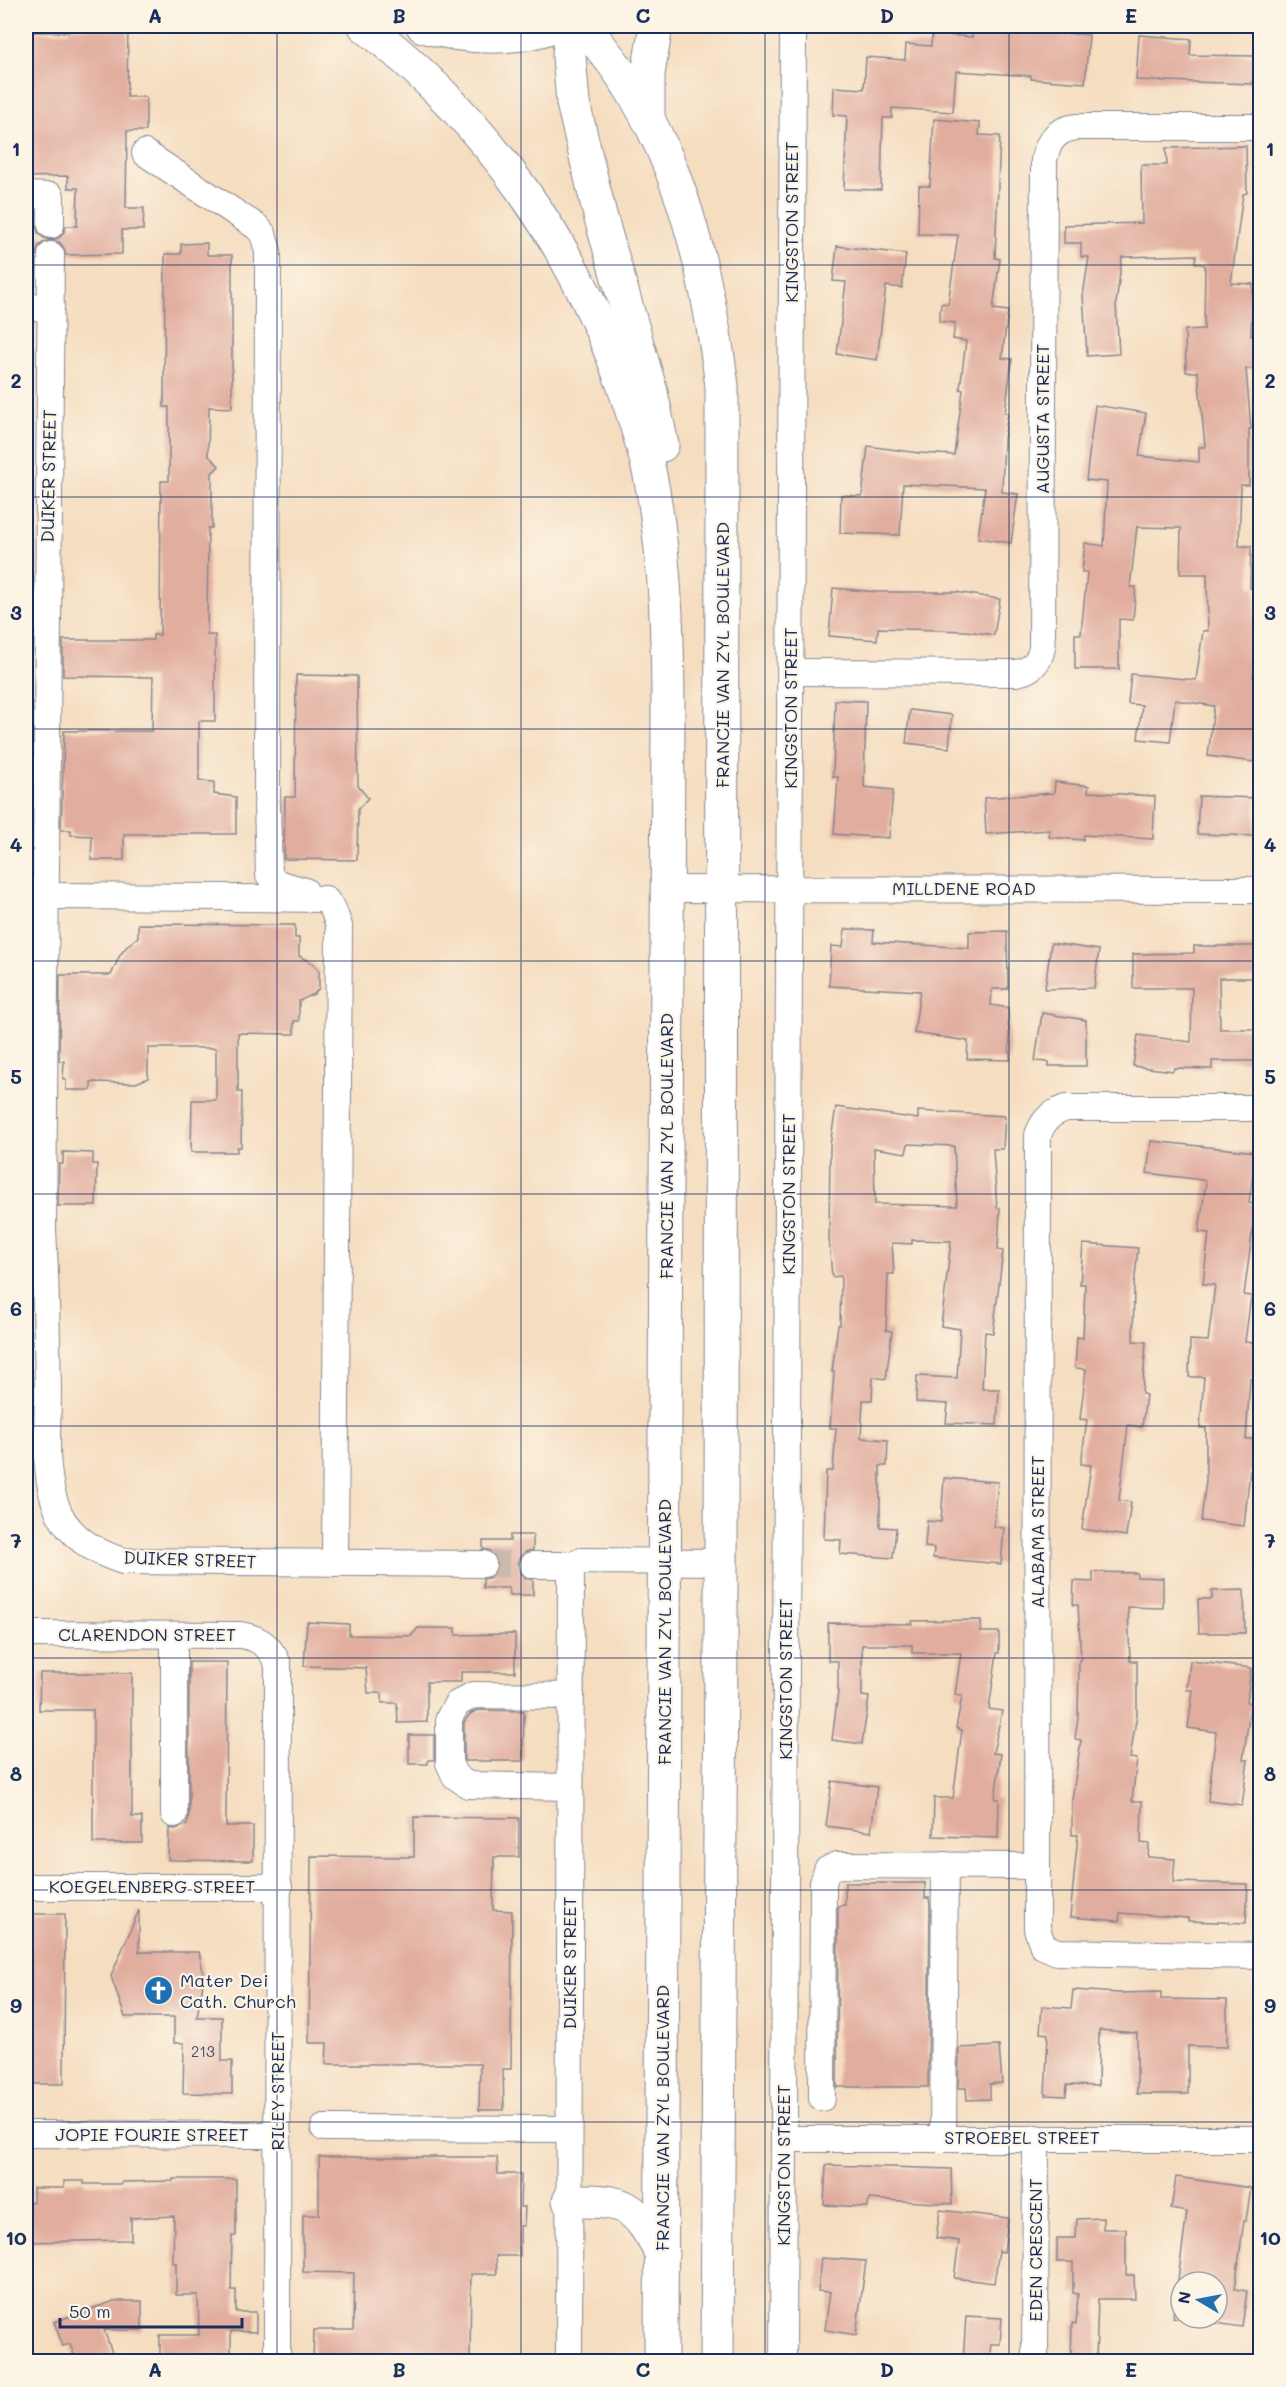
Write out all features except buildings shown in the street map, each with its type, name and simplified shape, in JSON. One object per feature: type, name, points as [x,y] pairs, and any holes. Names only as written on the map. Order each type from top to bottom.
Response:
[{"type":"main road","name":"FRANCIE VAN ZYL BOULEVARD","points":[[365,26],[433,83],[486,143],[523,189],[543,219],[597,317],[619,372],[637,427],[653,488],[665,592],[668,685],[662,2361]]},
{"type":"main road","points":[[423,26],[448,33],[503,36],[553,26]]},
{"type":"main road","points":[[571,26],[569,57],[573,103],[600,215],[651,392],[672,507],[677,590],[668,685]]},
{"type":"main road","name":"FRANCIE VAN ZYL BOULEVARD","points":[[582,26],[606,51],[648,115],[682,200],[695,240],[708,294],[722,386],[721,1562],[717,2361]]},
{"type":"main road","points":[[648,115],[648,74],[656,26]]},
{"type":"main road","points":[[569,2200],[612,2202],[630,2209],[646,2226],[662,2254]]},
{"type":"street","name":"KINGSTON STREET","points":[[783,2361],[793,26]]},
{"type":"street","name":"AUGUSTA STREET","points":[[791,672],[1016,673],[1034,666],[1042,647],[1044,160],[1046,149],[1058,132],[1077,127],[1260,127]]},
{"type":"street","points":[[145,153],[257,227],[263,234],[268,251],[267,801],[269,875],[277,883],[316,894],[325,899],[337,917],[340,935],[335,1563]]},
{"type":"street","points":[[26,195],[51,196],[51,225]]},
{"type":"street","name":"DUIKER STREET","points":[[51,255],[43,1229],[46,1283],[48,1470],[57,1508],[67,1525],[86,1544],[123,1561],[483,1564]]},
{"type":"street","points":[[26,308],[51,306]]},
{"type":"street","name":"MILLDENE ROAD","points":[[667,889],[1260,890]]},
{"type":"street","points":[[45,896],[325,899]]},
{"type":"street","name":"ALABAMA STREET","points":[[1260,1108],[1066,1108],[1053,1113],[1043,1122],[1038,1135],[1037,1866],[1037,1929],[1043,1946],[1057,1952],[1260,1956]]},
{"type":"street","points":[[533,1565],[571,1566],[581,1561],[721,1562]]},
{"type":"street","name":"DUIKER STREET","points":[[569,2361],[571,1566]]},
{"type":"street","name":"CLARENDON STREET","points":[[26,1634],[240,1635],[266,1645]]},
{"type":"street","points":[[174,1635],[174,1814]]},
{"type":"street","name":"RILEY STREET","points":[[266,1645],[278,1664],[280,1676],[277,2361]]},
{"type":"street","points":[[570,1787],[468,1785],[455,1776],[449,1763],[449,1719],[457,1704],[473,1695],[571,1696]]},
{"type":"street","points":[[822,2098],[824,1876],[827,1870],[837,1865],[1037,1866]]},
{"type":"street","points":[[943,2138],[945,1865]]},
{"type":"street","name":"KOEGELENBERG STREET","points":[[26,1887],[279,1887]]},
{"type":"street","points":[[324,2128],[569,2129]]},
{"type":"street","name":"JOPIE FOURIE STREET","points":[[26,2134],[278,2135]]},
{"type":"street","name":"EDEN CRESCENT","points":[[1035,2361],[1036,2138]]},
{"type":"street","name":"STROEBEL STREET","points":[[784,2139],[1260,2139]]},
{"type":"tunnel","points":[[483,1564],[533,1565]]},
{"type":"place","name":"Mater Dei Cath. Church","points":[[159,1991]]}]
